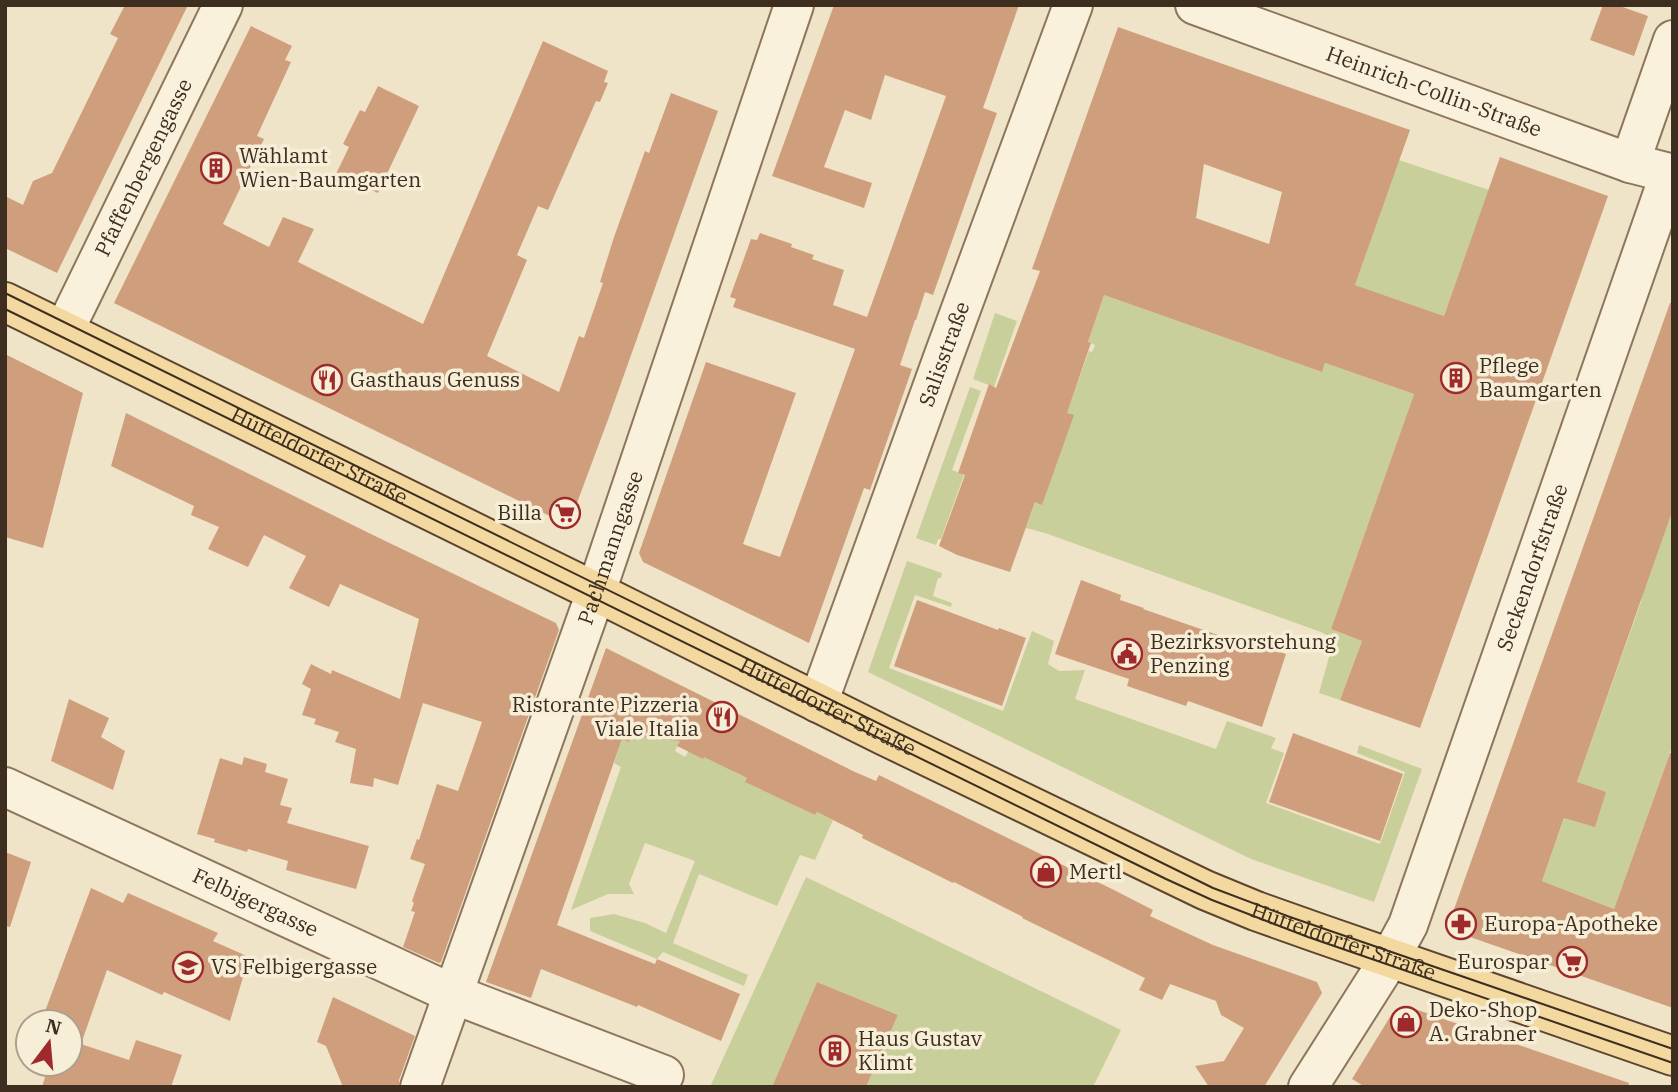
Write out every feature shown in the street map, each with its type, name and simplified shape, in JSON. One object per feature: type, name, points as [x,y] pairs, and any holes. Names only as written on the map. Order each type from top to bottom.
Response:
[{"type":"main road","name":"Hütteldorfer Straße","points":[[5,302],[818,703],[1205,890],[1269,916],[1673,1056]]},
{"type":"street","name":"Pfaffenbergengasse","points":[[64,331],[223,5]]},
{"type":"street","name":"Pachmanngasse","points":[[420,1087],[596,592],[794,5]]},
{"type":"street","name":"Salisstraße","points":[[818,703],[1073,5]]},
{"type":"street","name":"Heinrich-Collin-Straße","points":[[1195,5],[1630,163],[1671,174]]},
{"type":"street","points":[[1630,163],[1673,40]]},
{"type":"street","name":"Seckendorfstraße","points":[[1308,1087],[1408,925],[1671,174]]},
{"type":"street","name":"Felbigergasse","points":[[5,788],[453,994],[664,1075]]},
{"type":"green space","points":[[1399,160],[1489,190],[1444,316],[1355,285]]},
{"type":"green space","points":[[1104,295],[1322,372],[1325,363],[1414,394],[1331,629],[1362,641],[1340,700],[1319,693],[1334,639],[1321,632],[1026,528],[1036,500],[1042,505],[1066,415],[1089,351],[1092,352],[1095,345],[1088,342]]},
{"type":"green space","points":[[995,313],[1017,321],[994,387],[973,379]]},
{"type":"green space","points":[[970,387],[981,391],[952,470],[964,475],[941,539],[938,539],[936,545],[916,538]]},
{"type":"green space","points":[[1673,509],[1673,744],[1614,909],[1542,881],[1642,599],[1622,592]]},
{"type":"green space","points":[[907,561],[942,573],[933,596],[952,603],[951,607],[915,595],[889,668],[1003,711],[1032,631],[1054,641],[1048,664],[1059,671],[1085,670],[1075,699],[1216,749],[1227,721],[1276,738],[1271,748],[1284,753],[1266,803],[1380,844],[1405,772],[1357,753],[1359,745],[1422,769],[1374,902],[1251,859],[868,672]]},
{"type":"green space","points":[[632,734],[682,737],[675,751],[685,757],[688,752],[707,750],[737,765],[734,772],[747,778],[746,782],[761,790],[764,786],[798,807],[833,820],[815,860],[800,855],[777,906],[699,874],[673,943],[748,975],[744,986],[663,952],[657,959],[590,931],[590,918],[614,914],[645,923],[666,933],[695,861],[645,843],[629,884],[634,894],[608,894],[571,910],[621,767],[614,763],[622,739],[629,742]]},
{"type":"green space","points":[[806,877],[1121,1030],[1093,1087],[866,1087],[898,1015],[817,982],[772,1087],[710,1087]]},
{"type":"building","points":[[125,5],[188,5],[57,273],[5,248],[5,196],[23,205],[33,181],[52,173],[118,38],[110,34]]},
{"type":"building","points":[[834,5],[1019,5],[983,108],[997,113],[933,295],[925,292],[915,320],[900,365],[912,369],[870,490],[864,488],[809,643],[643,562],[639,553],[706,362],[796,393],[743,544],[780,557],[855,349],[733,307],[736,299],[730,297],[751,239],[757,240],[760,233],[814,255],[812,259],[844,270],[833,305],[867,317],[946,96],[885,75],[871,120],[845,110],[824,167],[872,183],[864,208],[772,176]]},
{"type":"building","points":[[1603,5],[1617,5],[1648,16],[1634,56],[1590,40]]},
{"type":"building","points":[[251,26],[292,46],[285,60],[291,62],[257,136],[264,139],[223,224],[269,247],[283,217],[314,229],[298,262],[423,324],[543,41],[608,71],[604,82],[608,83],[600,102],[596,101],[548,210],[538,206],[517,255],[527,260],[487,356],[559,392],[579,336],[584,338],[603,283],[600,282],[614,237],[645,151],[649,153],[671,93],[718,111],[571,519],[560,521],[114,303]]},
{"type":"building","name":"Pflege Baumgarten","points":[[1118,27],[1410,130],[1355,285],[1444,316],[1500,157],[1608,196],[1420,728],[1340,700],[1362,641],[1331,629],[1414,394],[1325,363],[1322,372],[1104,295],[1067,413],[1074,415],[1042,505],[1035,502],[1010,572],[957,555],[939,546],[965,475],[958,473],[989,384],[996,388],[1040,271],[1032,269]],"holes":[[[1204,164],[1282,192],[1269,244],[1196,218]]]},
{"type":"building","points":[[378,86],[419,106],[378,193],[336,174],[349,147],[343,144],[360,110],[365,112]]},
{"type":"building","points":[[1670,303],[1673,303],[1673,509],[1577,782],[1606,792],[1595,827],[1564,818],[1542,881],[1614,909],[1670,753],[1673,753],[1673,1008],[1447,929]]},
{"type":"building","points":[[5,354],[83,393],[43,548],[5,537]]},
{"type":"building","points":[[126,413],[556,623],[559,630],[441,962],[403,947],[415,912],[411,911],[414,903],[412,901],[425,864],[410,859],[437,784],[458,791],[482,722],[423,703],[398,785],[374,778],[373,787],[350,783],[356,749],[335,742],[339,732],[314,724],[316,719],[302,715],[311,689],[302,684],[311,664],[331,674],[332,670],[400,699],[419,619],[340,584],[329,607],[289,588],[306,556],[264,535],[248,567],[208,549],[219,527],[191,515],[194,506],[111,466]]},
{"type":"building","name":"Bezirksvorstehung Penzing","points":[[1081,580],[1121,595],[1120,600],[1143,609],[1221,636],[1247,641],[1286,654],[1262,727],[1188,701],[1186,706],[1127,686],[1129,679],[1055,654]]},
{"type":"building","points":[[917,600],[1026,638],[1002,706],[894,666]]},
{"type":"building","points":[[606,648],[855,772],[876,781],[879,775],[1116,891],[1153,910],[1150,916],[1213,945],[1317,982],[1322,993],[1264,1087],[1209,1087],[1195,1066],[1224,1061],[1244,1028],[1221,1015],[1216,1001],[1170,984],[1162,1000],[1139,990],[1145,978],[862,838],[863,835],[817,812],[815,815],[745,782],[747,778],[677,746],[680,741],[631,736],[629,742],[622,739],[557,925],[655,964],[657,959],[740,994],[721,1041],[638,1005],[637,1007],[541,969],[531,998],[486,982]]},
{"type":"building","points":[[69,699],[109,718],[101,737],[125,751],[113,790],[51,761]]},
{"type":"building","points":[[1293,733],[1403,774],[1380,841],[1269,802]]},
{"type":"building","points":[[244,757],[267,764],[265,772],[288,779],[280,805],[292,808],[287,823],[369,846],[356,889],[286,870],[288,861],[248,849],[247,852],[197,834],[220,758],[242,765]]},
{"type":"building","points":[[5,852],[31,862],[10,927],[5,926]]},
{"type":"building","name":"VS Felbigergasse","points":[[91,888],[123,903],[128,893],[218,933],[213,941],[249,957],[230,1021],[107,970],[84,1035],[84,1008],[46,1008]]},
{"type":"building","name":"Haus Gustav Klimt","points":[[817,982],[898,1015],[866,1087],[772,1087]]},
{"type":"building","points":[[333,997],[415,1036],[399,1087],[343,1087],[326,1046],[317,1042]]},
{"type":"building","points":[[1409,1007],[1629,1083],[1628,1087],[1365,1087],[1352,1079],[1393,1012]]},
{"type":"building","name":"VS Felbigergasse","points":[[136,1040],[182,1055],[171,1087],[42,1087],[45,1078],[84,1078],[84,1045],[129,1060]]},
{"type":"tram line","points":[[5,293],[1213,888],[1673,1049]]},
{"type":"tram line","points":[[5,309],[1212,900],[1308,937],[1673,1063]]},
{"type":"place","name":"Wählamt Wien-Baumgarten","points":[[216,168]]},
{"type":"place","name":"Pflege Baumgarten","points":[[1456,378]]},
{"type":"place","name":"Gasthaus Genuss","points":[[327,380]]},
{"type":"place","name":"Billa","points":[[565,513]]},
{"type":"place","name":"Bezirksvorstehung Penzing","points":[[1127,654]]},
{"type":"place","name":"Ristorante Pizzeria Viale Italia","points":[[722,717]]},
{"type":"place","name":"Mertl","points":[[1046,872]]},
{"type":"place","name":"Europa-Apotheke","points":[[1461,924]]},
{"type":"place","name":"Eurospar","points":[[1572,962]]},
{"type":"place","name":"VS Felbigergasse","points":[[188,967]]},
{"type":"place","name":"Deko-Shop A. Grabner","points":[[1406,1022]]},
{"type":"place","name":"Haus Gustav Klimt","points":[[835,1051]]}]
